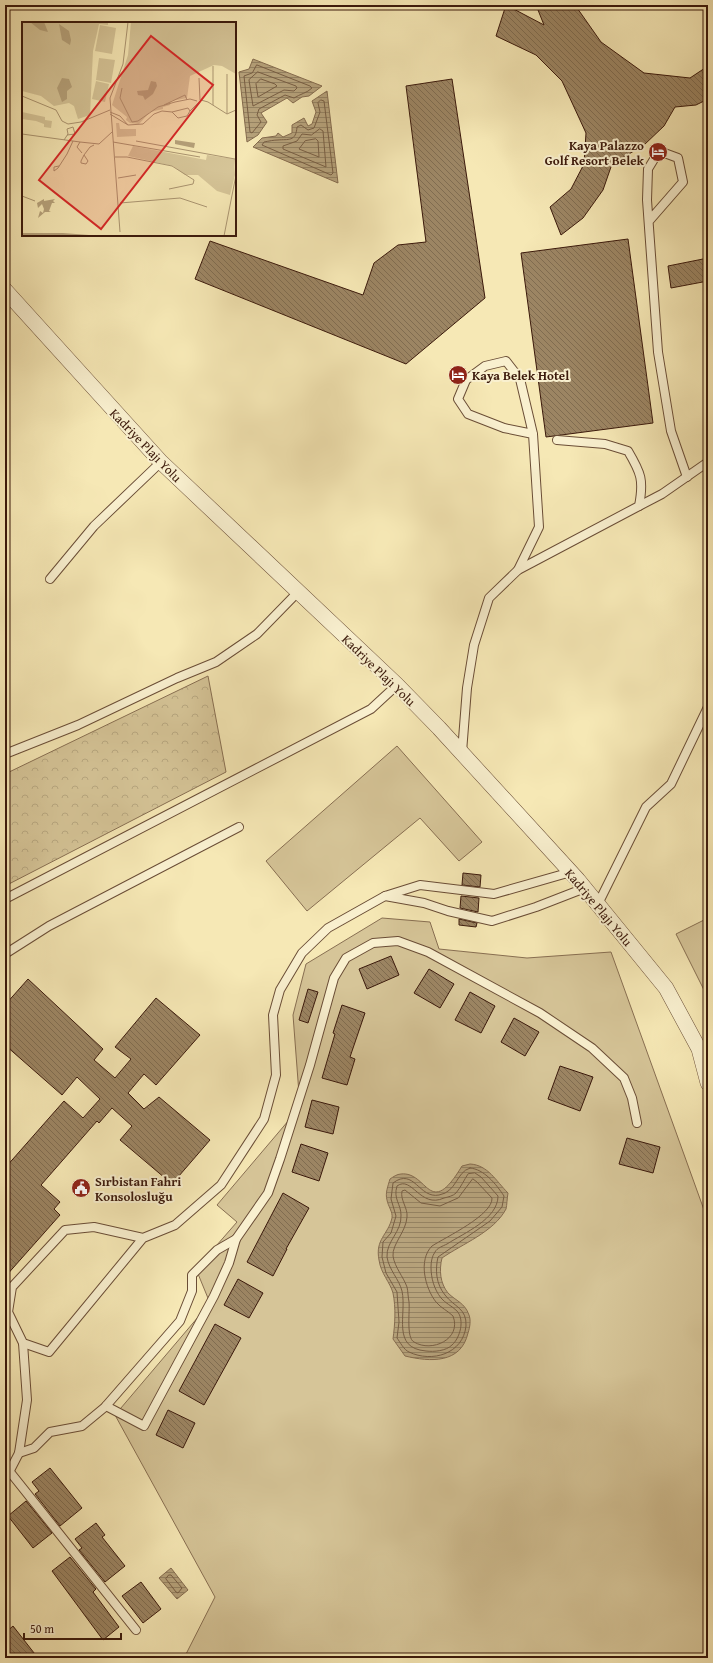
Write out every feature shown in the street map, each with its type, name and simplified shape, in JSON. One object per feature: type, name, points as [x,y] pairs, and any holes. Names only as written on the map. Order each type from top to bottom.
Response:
[{"type":"street","name":"Kadriye Plajı Yolu","points":[[5,290],[161,462],[397,686],[462,753],[571,872],[666,988],[699,1049],[708,1083]]},
{"type":"lane","points":[[649,221],[683,182],[678,158],[659,151],[648,169],[649,221],[658,352],[672,431],[687,477]]},
{"type":"lane","points":[[518,570],[539,526],[534,434],[520,379],[506,361],[485,366],[466,380],[458,399],[468,414],[504,428],[534,434]]},
{"type":"lane","points":[[558,440],[605,444],[628,451],[639,468],[643,488],[639,506]]},
{"type":"lane","points":[[50,580],[94,526],[161,462]]},
{"type":"lane","points":[[462,753],[467,688],[474,645],[490,598],[518,570],[662,494],[708,462]]},
{"type":"lane","points":[[5,754],[78,725],[177,678],[216,662],[257,634],[298,592]]},
{"type":"lane","points":[[5,899],[371,709],[397,686]]},
{"type":"lane","points":[[598,904],[646,807],[671,784],[708,707]]},
{"type":"lane","points":[[5,954],[49,926],[239,827]]},
{"type":"lane","points":[[23,1343],[49,1352],[142,1238],[175,1225],[221,1185],[264,1119],[276,1075],[273,1015],[280,990],[302,953],[328,928],[385,896],[420,885],[494,894],[571,872]]},
{"type":"lane","points":[[385,896],[424,903],[448,911],[492,920],[536,907],[585,888]]},
{"type":"lane","points":[[106,1406],[144,1426],[214,1296],[229,1263],[236,1239],[268,1193],[280,1159],[334,978],[346,958],[373,943],[398,941],[428,952],[540,1013],[592,1048],[624,1078],[632,1098],[637,1123]]},
{"type":"lane","points":[[5,1480],[19,1453],[27,1400],[23,1343],[8,1312],[12,1287],[65,1230],[94,1227],[142,1238]]},
{"type":"lane","points":[[19,1453],[34,1448],[50,1432],[82,1426],[106,1406],[180,1321],[192,1291],[192,1275],[217,1250],[236,1239]]},
{"type":"lane","points":[[10,1472],[136,1630]]},
{"type":"green space","points":[[208,676],[226,772],[5,886],[5,774]]},
{"type":"green space","points":[[397,746],[482,842],[459,861],[420,818],[307,911],[266,861]]},
{"type":"green space","points":[[382,918],[430,922],[439,949],[527,958],[611,952],[708,1221],[708,1658],[184,1658],[215,1597],[115,1415],[210,1303],[196,1269],[237,1222],[217,1205],[300,1107],[293,1015],[306,964]]},
{"type":"green space","points":[[708,918],[708,998],[676,934]]},
{"type":"water","points":[[253,59],[322,86],[309,96],[302,97],[293,103],[287,98],[261,113],[267,122],[258,135],[247,142],[239,72],[249,69]]},
{"type":"water","points":[[327,91],[338,183],[253,147],[262,138],[276,136],[278,133],[283,137],[292,133],[292,125],[304,118],[308,126],[312,124],[316,112],[312,101]]},
{"type":"water","points":[[470,1164],[487,1170],[508,1193],[506,1209],[494,1224],[477,1237],[442,1258],[440,1272],[443,1285],[448,1293],[463,1305],[467,1311],[470,1317],[468,1333],[459,1351],[452,1355],[434,1360],[405,1356],[393,1339],[395,1304],[390,1285],[380,1265],[378,1253],[380,1242],[388,1229],[392,1218],[386,1197],[390,1179],[400,1174],[410,1175],[429,1190],[435,1192],[442,1190],[451,1182],[462,1166]]},
{"type":"water","points":[[171,1568],[188,1590],[177,1599],[159,1578]]},
{"type":"building","points":[[506,5],[544,25],[536,5],[575,5],[601,42],[644,73],[690,78],[708,66],[708,99],[696,105],[675,107],[664,126],[644,145],[612,164],[603,190],[583,218],[561,235],[550,207],[571,189],[584,164],[586,133],[562,81],[536,55],[496,36]]},
{"type":"building","points":[[452,79],[485,298],[406,364],[195,279],[210,241],[363,295],[374,263],[398,245],[426,242],[406,86]]},
{"type":"building","points":[[628,239],[653,423],[546,437],[521,253]]},
{"type":"building","points":[[708,258],[708,281],[671,288],[668,266]]},
{"type":"building","points":[[463,873],[481,875],[480,887],[462,885]]},
{"type":"building","points":[[461,896],[479,898],[478,912],[460,908]]},
{"type":"building","points":[[459,919],[477,923],[476,927],[459,925]]},
{"type":"building","points":[[391,956],[399,975],[367,989],[359,969]]},
{"type":"building","points":[[429,969],[454,984],[440,1008],[414,993]]},
{"type":"building","points":[[28,979],[103,1049],[94,1060],[115,1078],[131,1059],[115,1047],[156,998],[200,1035],[156,1085],[144,1074],[128,1093],[144,1109],[159,1097],[210,1140],[172,1184],[120,1140],[132,1126],[112,1108],[99,1123],[97,1121],[41,1185],[60,1202],[54,1209],[60,1215],[5,1277],[5,1168],[64,1101],[83,1118],[100,1099],[77,1077],[62,1095],[5,1045],[5,1005]]},
{"type":"building","points":[[308,989],[318,992],[308,1023],[299,1020]]},
{"type":"building","points":[[470,992],[495,1006],[481,1033],[455,1020]]},
{"type":"building","points":[[342,1005],[365,1013],[350,1057],[355,1059],[347,1085],[322,1078],[335,1034],[333,1033]]},
{"type":"building","points":[[514,1018],[539,1032],[525,1056],[501,1042]]},
{"type":"building","points":[[560,1066],[593,1077],[580,1111],[548,1099]]},
{"type":"building","points":[[312,1100],[339,1107],[333,1134],[305,1127]]},
{"type":"building","points":[[627,1138],[660,1147],[653,1173],[619,1164]]},
{"type":"building","points":[[301,1144],[328,1153],[319,1181],[292,1172]]},
{"type":"building","points":[[283,1193],[309,1208],[273,1276],[247,1262]]},
{"type":"building","points":[[238,1279],[263,1293],[249,1318],[224,1305]]},
{"type":"building","points":[[215,1324],[241,1338],[204,1405],[179,1391]]},
{"type":"building","points":[[168,1410],[195,1423],[183,1448],[156,1435]]},
{"type":"building","points":[[50,1468],[82,1508],[60,1526],[35,1494],[39,1491],[32,1482]]},
{"type":"building","points":[[26,1501],[52,1533],[33,1548],[8,1516]]},
{"type":"building","points":[[96,1523],[105,1535],[102,1537],[125,1566],[105,1582],[79,1550],[82,1548],[75,1539]]},
{"type":"building","points":[[70,1557],[96,1589],[93,1592],[119,1627],[103,1640],[52,1571]]},
{"type":"building","points":[[141,1582],[161,1609],[143,1623],[122,1596]]},
{"type":"building","points":[[13,1626],[38,1658],[10,1658],[5,1652],[5,1633]]},
{"type":"place","name":"Kaya Palazzo Golf Resort Belek","points":[[658,152]]},
{"type":"place","name":"Kaya Belek Hotel","points":[[458,375]]},
{"type":"place","name":"Sırbistan Fahri Konsolosluğu","points":[[81,1188]]}]
